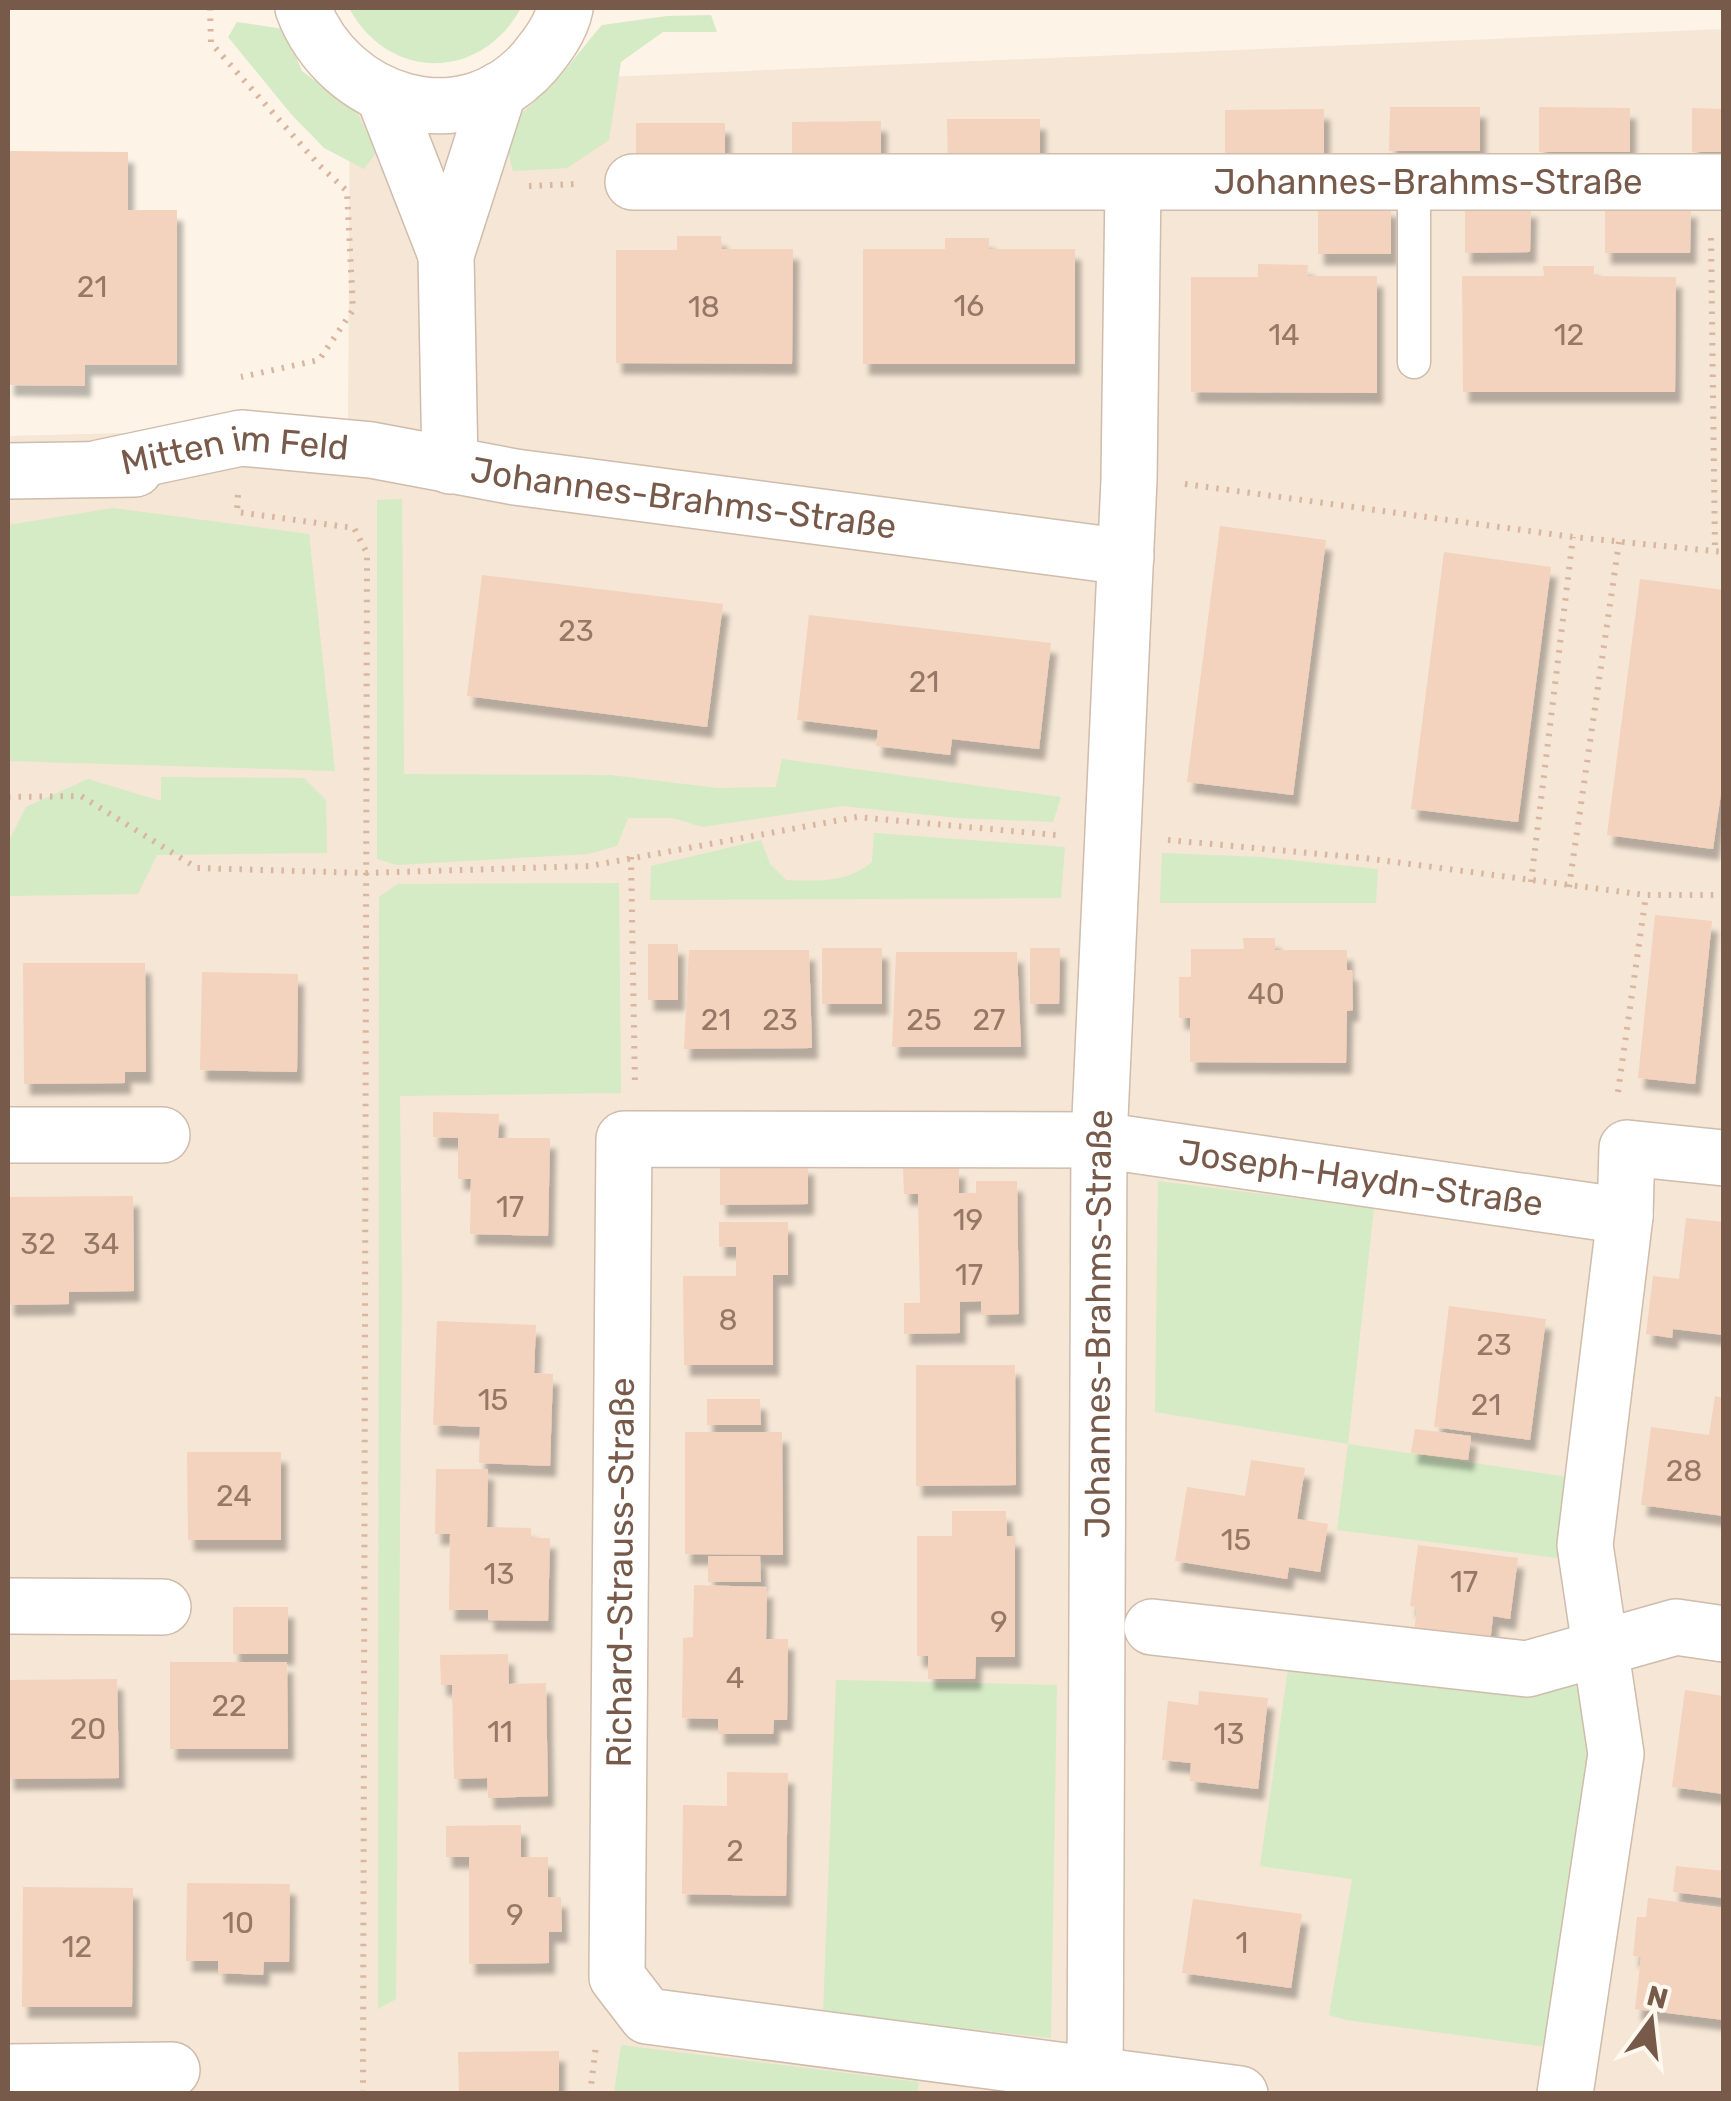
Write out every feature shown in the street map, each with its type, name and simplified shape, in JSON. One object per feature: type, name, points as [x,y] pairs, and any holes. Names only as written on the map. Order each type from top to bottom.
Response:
[{"type":"street","points":[[298,8],[321,46],[349,76],[384,96],[422,105],[462,103],[499,90],[526,71],[580,11]]},
{"type":"street","name":"Johannes-Brahms-Straße","points":[[499,90],[446,255],[450,466],[1126,557]]},
{"type":"street","name":"Johannes-Brahms-Straße","points":[[384,96],[446,255]]},
{"type":"street","name":"Johannes-Brahms-Straße","points":[[634,182],[1717,182]]},
{"type":"street","name":"Johannes-Brahms-Straße","points":[[1095,2084],[1098,1140],[1129,480],[1133,184]]},
{"type":"street","name":"Mitten im Feld","points":[[8,471],[99,468],[240,454],[371,450],[450,466]]},
{"type":"street","points":[[8,1134],[162,1135]]},
{"type":"street","points":[[624,1139],[1098,1140]]},
{"type":"street","name":"Richard-Strauss-Straße","points":[[624,1139],[616,1976],[647,2016],[1095,2084]]},
{"type":"street","name":"Joseph-Haydn-Straße","points":[[1098,1140],[1625,1216]]},
{"type":"street","points":[[1564,2094],[1616,1754],[1585,1545],[1625,1216],[1628,1148],[1724,1158]]},
{"type":"street","points":[[8,1606],[163,1607]]},
{"type":"street","points":[[1152,1628],[1527,1669],[1676,1628],[1724,1634]]},
{"type":"street","points":[[8,2072],[172,2070]]},
{"type":"street","points":[[1095,2084],[1240,2094]]},
{"type":"lane","points":[[1414,182],[1414,362]]},
{"type":"path","points":[[210,8],[211,44],[347,191],[353,310],[319,360],[241,378],[237,512],[354,528],[367,553],[363,2094]]},
{"type":"path","points":[[1129,480],[1222,487],[1573,537],[1719,552],[1717,182]]},
{"type":"path","points":[[1530,882],[1573,537]]},
{"type":"path","points":[[1570,887],[1619,542]]},
{"type":"path","points":[[8,796],[80,796],[197,868],[365,873],[590,866],[857,817],[1364,858],[1646,896],[1724,895]]},
{"type":"path","points":[[624,1139],[636,1101],[631,857]]},
{"type":"path","points":[[1628,1148],[1615,1114],[1646,896]]},
{"type":"shaded area","points":[[1723,29],[1723,2093],[8,2093],[8,436],[348,427],[350,88]]},
{"type":"green space","points":[[349,8],[521,8],[504,32],[483,49],[460,60],[435,63],[410,60],[387,49],[366,32]]},
{"type":"green space","points":[[711,15],[717,32],[663,32],[621,62],[609,140],[567,168],[513,171],[508,140],[515,121],[558,79],[602,25],[667,16]]},
{"type":"green space","points":[[237,22],[284,29],[302,71],[357,112],[376,153],[364,169],[324,148],[291,114],[228,37]]},
{"type":"green space","points":[[402,499],[404,774],[610,775],[717,788],[776,787],[782,759],[1061,797],[1053,822],[958,818],[842,806],[703,827],[672,818],[628,818],[617,846],[588,854],[397,865],[377,859],[377,500]]},
{"type":"green space","points":[[113,508],[309,534],[335,771],[8,761],[8,525]]},
{"type":"green space","points":[[161,777],[304,778],[326,800],[327,853],[157,855],[138,894],[10,896],[8,843],[26,807],[88,779],[161,801]]},
{"type":"green space","points":[[874,833],[1065,847],[1061,898],[650,900],[651,866],[761,840],[770,864],[786,880],[821,880],[853,874],[872,862]]},
{"type":"green space","points":[[1162,853],[1261,857],[1378,869],[1376,903],[1160,903]]},
{"type":"green space","points":[[619,883],[621,1093],[400,1096],[396,1999],[378,2009],[379,897],[398,884]]},
{"type":"green space","points":[[1158,1181],[1374,1208],[1348,1444],[1155,1412]]},
{"type":"green space","points":[[1348,1444],[1568,1477],[1558,1558],[1337,1530]]},
{"type":"green space","points":[[1288,1669],[1526,1697],[1582,1683],[1592,1756],[1547,2047],[1329,2015],[1352,1879],[1260,1866]]},
{"type":"green space","points":[[836,1680],[1057,1685],[1051,2038],[823,2013]]},
{"type":"green space","points":[[621,2045],[919,2082],[917,2093],[614,2093]]},
{"type":"building","points":[[1390,107],[1480,107],[1480,151],[1389,151]]},
{"type":"building","points":[[1539,107],[1630,108],[1630,152],[1539,152]]},
{"type":"building","points":[[1692,108],[1724,109],[1724,152],[1692,152]]},
{"type":"building","points":[[1324,109],[1324,153],[1225,154],[1225,110]]},
{"type":"building","points":[[947,119],[1040,119],[1040,166],[948,166]]},
{"type":"building","points":[[881,121],[881,166],[792,166],[792,122]]},
{"type":"building","points":[[636,123],[725,123],[725,164],[636,164]]},
{"type":"building","points":[[8,151],[128,152],[128,210],[177,210],[177,365],[85,365],[85,386],[8,385]]},
{"type":"building","points":[[1318,206],[1391,206],[1391,254],[1318,254]]},
{"type":"building","points":[[1465,207],[1531,207],[1530,252],[1465,253]]},
{"type":"building","points":[[1605,207],[1691,207],[1690,253],[1605,253]]},
{"type":"building","points":[[677,236],[721,236],[722,249],[793,249],[792,364],[616,363],[616,250],[677,250]]},
{"type":"building","points":[[945,238],[989,238],[989,249],[1075,249],[1075,364],[863,364],[863,249],[945,249]]},
{"type":"building","points":[[1258,264],[1308,265],[1307,276],[1377,276],[1377,393],[1191,392],[1191,277],[1258,277]]},
{"type":"building","points":[[1543,266],[1594,266],[1594,276],[1676,277],[1675,392],[1463,392],[1462,276],[1544,276]]},
{"type":"building","points":[[1220,526],[1326,540],[1293,795],[1187,782]]},
{"type":"building","points":[[1444,552],[1551,567],[1518,822],[1411,809]]},
{"type":"building","points":[[482,575],[723,604],[707,727],[467,696]]},
{"type":"building","points":[[1640,579],[1724,590],[1724,772],[1713,849],[1607,835]]},
{"type":"building","points":[[809,615],[1051,643],[1039,749],[952,739],[950,755],[876,746],[878,730],[797,720]]},
{"type":"building","points":[[1655,915],[1712,921],[1695,1084],[1638,1078]]},
{"type":"building","points":[[1243,938],[1275,938],[1275,950],[1347,950],[1353,1010],[1347,1011],[1346,1063],[1190,1062],[1190,1018],[1179,1018],[1179,977],[1191,977],[1191,949],[1244,949]]},
{"type":"building","points":[[648,944],[678,944],[678,1000],[648,1000]]},
{"type":"building","points":[[822,948],[882,948],[882,1004],[822,1004]]},
{"type":"building","points":[[1030,948],[1060,948],[1059,1004],[1030,1004]]},
{"type":"building","points":[[689,950],[809,950],[812,1048],[684,1049]]},
{"type":"building","points":[[896,952],[1017,952],[1021,1047],[892,1047]]},
{"type":"building","points":[[23,963],[145,963],[146,1072],[125,1072],[125,1083],[24,1084]]},
{"type":"building","points":[[202,972],[298,974],[297,1072],[200,1070]]},
{"type":"building","points":[[433,1112],[499,1114],[498,1138],[550,1138],[548,1236],[470,1234],[471,1179],[458,1179],[458,1138],[433,1137]]},
{"type":"building","points":[[808,1164],[808,1204],[720,1205],[720,1165]]},
{"type":"building","points":[[959,1167],[959,1193],[976,1193],[976,1181],[1017,1181],[1019,1314],[981,1315],[981,1301],[960,1302],[960,1333],[904,1334],[904,1303],[920,1303],[918,1194],[904,1194],[903,1168]]},
{"type":"building","points":[[133,1196],[134,1291],[69,1292],[69,1304],[8,1305],[8,1197]]},
{"type":"building","points":[[1686,1218],[1724,1222],[1724,1335],[1673,1329],[1672,1338],[1646,1334],[1653,1276],[1679,1279]]},
{"type":"building","points":[[719,1222],[788,1222],[788,1275],[773,1275],[773,1365],[684,1365],[683,1276],[736,1276],[736,1247],[719,1247]]},
{"type":"building","points":[[1449,1306],[1546,1319],[1530,1440],[1434,1427]]},
{"type":"building","points":[[437,1321],[536,1325],[534,1373],[553,1374],[550,1466],[479,1463],[480,1427],[433,1425]]},
{"type":"building","points":[[916,1365],[1015,1365],[1016,1485],[916,1486]]},
{"type":"building","points":[[1715,1396],[1724,1398],[1724,1516],[1641,1505],[1651,1427],[1709,1435]]},
{"type":"building","points":[[707,1399],[760,1399],[761,1425],[707,1425]]},
{"type":"building","points":[[1415,1429],[1471,1436],[1468,1460],[1411,1453]]},
{"type":"building","points":[[685,1432],[782,1432],[783,1555],[685,1554]]},
{"type":"building","points":[[187,1452],[281,1452],[281,1540],[188,1540]]},
{"type":"building","points":[[1251,1460],[1305,1468],[1297,1519],[1328,1524],[1320,1572],[1289,1567],[1287,1579],[1175,1561],[1187,1487],[1245,1496]]},
{"type":"building","points":[[436,1469],[488,1469],[487,1527],[531,1528],[531,1538],[550,1538],[548,1621],[488,1620],[488,1610],[449,1610],[450,1534],[435,1534]]},
{"type":"building","points":[[952,1511],[1006,1511],[1007,1536],[1015,1536],[1015,1657],[976,1657],[975,1679],[928,1679],[928,1656],[917,1656],[917,1536],[952,1536]]},
{"type":"building","points":[[1418,1545],[1518,1558],[1510,1619],[1493,1616],[1490,1643],[1414,1633],[1417,1607],[1410,1606]]},
{"type":"building","points":[[708,1556],[760,1556],[761,1582],[708,1582]]},
{"type":"building","points":[[694,1585],[767,1587],[766,1639],[788,1639],[787,1720],[774,1720],[773,1734],[718,1734],[718,1719],[682,1718],[683,1638],[693,1637]]},
{"type":"building","points":[[233,1607],[288,1607],[288,1654],[233,1654]]},
{"type":"building","points":[[508,1654],[509,1684],[546,1683],[548,1796],[488,1798],[487,1778],[454,1779],[452,1685],[441,1685],[440,1655]]},
{"type":"building","points":[[170,1662],[287,1662],[288,1749],[170,1749]]},
{"type":"building","points":[[117,1679],[119,1778],[8,1779],[8,1680]]},
{"type":"building","points":[[1685,1690],[1724,1696],[1724,1794],[1672,1787]]},
{"type":"building","points":[[1199,1691],[1268,1698],[1258,1789],[1190,1781],[1191,1763],[1162,1760],[1168,1701],[1198,1705]]},
{"type":"building","points":[[727,1772],[788,1773],[786,1896],[682,1894],[683,1805],[727,1806]]},
{"type":"building","points":[[521,1825],[521,1857],[548,1857],[548,1897],[561,1897],[562,1932],[549,1932],[549,1963],[469,1964],[469,1857],[446,1857],[446,1826]]},
{"type":"building","points":[[1676,1866],[1724,1871],[1724,1898],[1673,1892]]},
{"type":"building","points":[[187,1883],[290,1884],[289,1962],[264,1962],[263,1975],[218,1973],[218,1961],[186,1961]]},
{"type":"building","points":[[23,1887],[133,1888],[132,2007],[22,2007]]},
{"type":"building","points":[[1648,1898],[1724,1908],[1724,2020],[1635,2009],[1641,1957],[1633,1956],[1637,1917],[1646,1917]]},
{"type":"building","points":[[1193,1899],[1302,1914],[1291,1988],[1182,1973]]},
{"type":"building","points":[[559,2051],[559,2094],[459,2094],[458,2052]]}]
